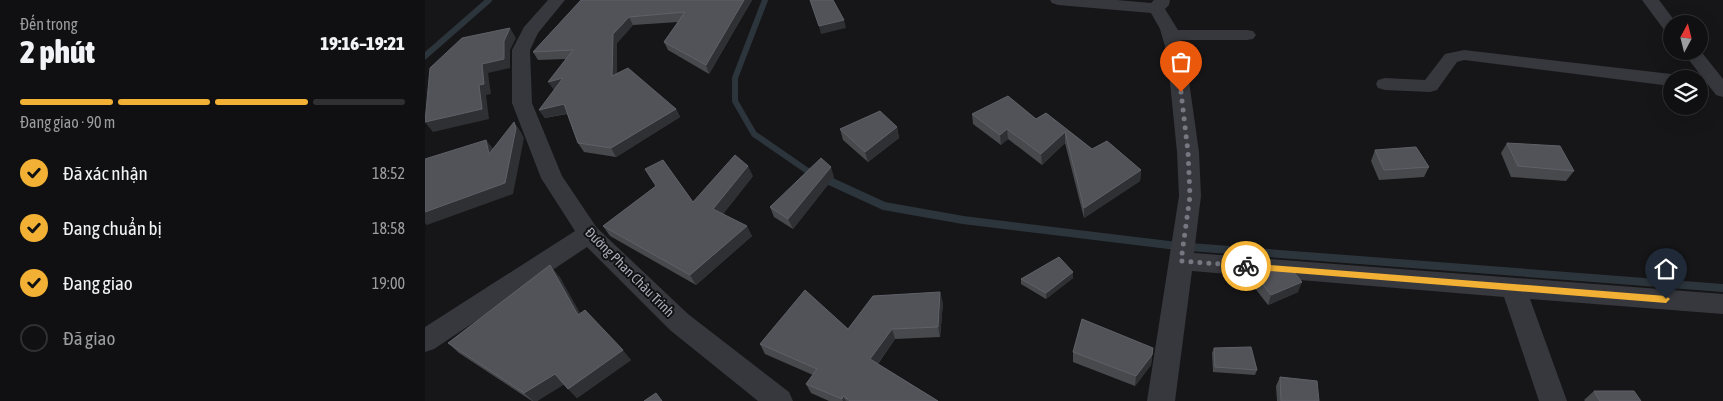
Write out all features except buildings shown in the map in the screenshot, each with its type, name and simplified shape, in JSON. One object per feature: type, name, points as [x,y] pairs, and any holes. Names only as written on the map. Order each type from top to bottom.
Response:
[{"type":"street","name":"Đường Phan Châu Trinh","points":[[557,0],[530,30],[521,50],[522,103],[552,178],[589,234],[679,322],[779,401]]},
{"type":"street","points":[[1058,0],[1159,4],[1171,34],[1176,53],[1188,152],[1190,196],[1161,401]]},
{"type":"street","points":[[1650,0],[1663,17]]},
{"type":"street","points":[[1171,34],[1247,35]]},
{"type":"street","points":[[1385,84],[1430,86],[1451,58],[1464,55],[1663,79]]},
{"type":"street","points":[[1698,60],[1721,88]]},
{"type":"street","points":[[1708,85],[1721,88]]},
{"type":"street","points":[[425,341],[589,234]]},
{"type":"street","points":[[1181,258],[1723,304]]},
{"type":"street","points":[[1513,287],[1553,401]]},
{"type":"waterway","points":[[425,56],[489,0]]},
{"type":"waterway","points":[[765,0],[735,78],[735,101],[754,134],[812,174]]},
{"type":"waterway","points":[[810,172],[884,206],[963,220],[1177,246],[1723,288]]},
{"type":"way so far","points":[[1181,92],[1188,152],[1190,196],[1181,261],[1246,266]]},
{"type":"route","points":[[1246,266],[1666,299]]}]
